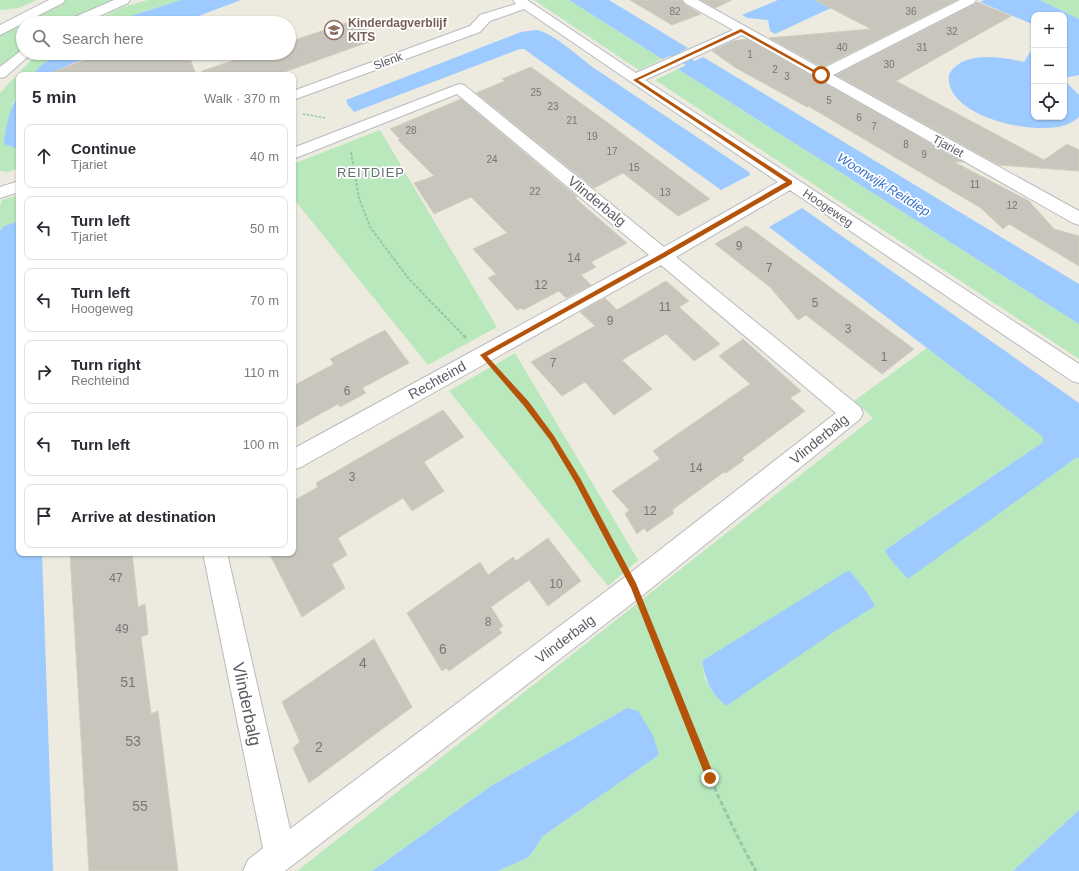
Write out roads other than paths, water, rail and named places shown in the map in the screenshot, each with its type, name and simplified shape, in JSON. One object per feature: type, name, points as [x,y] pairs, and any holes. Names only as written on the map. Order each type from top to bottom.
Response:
[{"type":"street","points":[[26,16],[59,0]]},
{"type":"street","points":[[89,16],[124,0]]},
{"type":"street","name":"Tjariet","points":[[689,0],[1078,217]]},
{"type":"street","points":[[821,75],[970,0]]},
{"type":"street","name":"Hoogeweg","points":[[522,3],[635,80],[783,186],[1079,375]]},
{"type":"street","name":"Slenk","points":[[296,95],[475,29],[485,18],[522,3]]},
{"type":"street","points":[[3,14],[16,17]]},
{"type":"street","points":[[0,31],[16,22]]},
{"type":"street","points":[[635,80],[741,30]]},
{"type":"street","points":[[0,74],[17,60]]},
{"type":"street","name":"Vlinderbalg","points":[[216,556],[269,863],[634,586],[852,413],[459,88],[296,153]]},
{"type":"street","name":"Rechteind","points":[[296,458],[663,256],[783,186]]},
{"type":"street","points":[[0,193],[16,187]]},
{"type":"water","points":[[181,0],[241,0],[199,16],[132,16]]},
{"type":"water","name":"Woonwijk Reitdiep","points":[[569,0],[609,0],[688,48],[680,52],[695,61],[703,57],[1079,284],[1079,324],[678,69],[686,65],[670,56],[662,59]]},
{"type":"water","points":[[778,0],[848,0],[775,34],[770,31],[768,20],[747,18],[742,15]]},
{"type":"water","points":[[984,0],[1040,0],[1065,12],[1031,12],[1031,24],[980,2]]},
{"type":"water","points":[[1067,13],[1079,19],[1079,75],[1067,77]]},
{"type":"water","points":[[536,30],[557,40],[594,68],[749,172],[750,175],[721,190],[524,49],[520,49],[354,112],[346,100],[521,32]]},
{"type":"water","points":[[1031,51],[1031,120],[1067,120],[1067,83],[1079,95],[1079,117],[1068,124],[1052,128],[1034,128],[994,120],[975,112],[960,102],[951,89],[949,74],[956,66],[964,61],[973,58],[994,57],[1024,62]]},
{"type":"water","points":[[50,60],[82,60],[71,64],[58,72],[35,72],[41,65]]},
{"type":"water","points":[[16,100],[16,148],[4,144],[8,118]]},
{"type":"water","points":[[802,208],[1079,403],[1079,458],[1076,458],[908,579],[890,559],[885,550],[1043,442],[1043,437],[769,227]]},
{"type":"water","points":[[16,222],[16,556],[42,556],[53,871],[0,871],[0,231],[4,226]]},
{"type":"water","points":[[847,571],[850,571],[867,592],[875,606],[831,634],[726,706],[712,691],[705,675],[702,661]]},
{"type":"water","points":[[627,708],[638,711],[653,735],[659,755],[543,836],[527,858],[498,871],[372,871],[491,786]]},
{"type":"water","points":[[1079,810],[1079,871],[1013,871]]},
{"type":"place","name":"Kinderdagverblijf KITS","points":[[334,30]]},
{"type":"district","name":"REITDIEP","points":[[371,172]]}]
